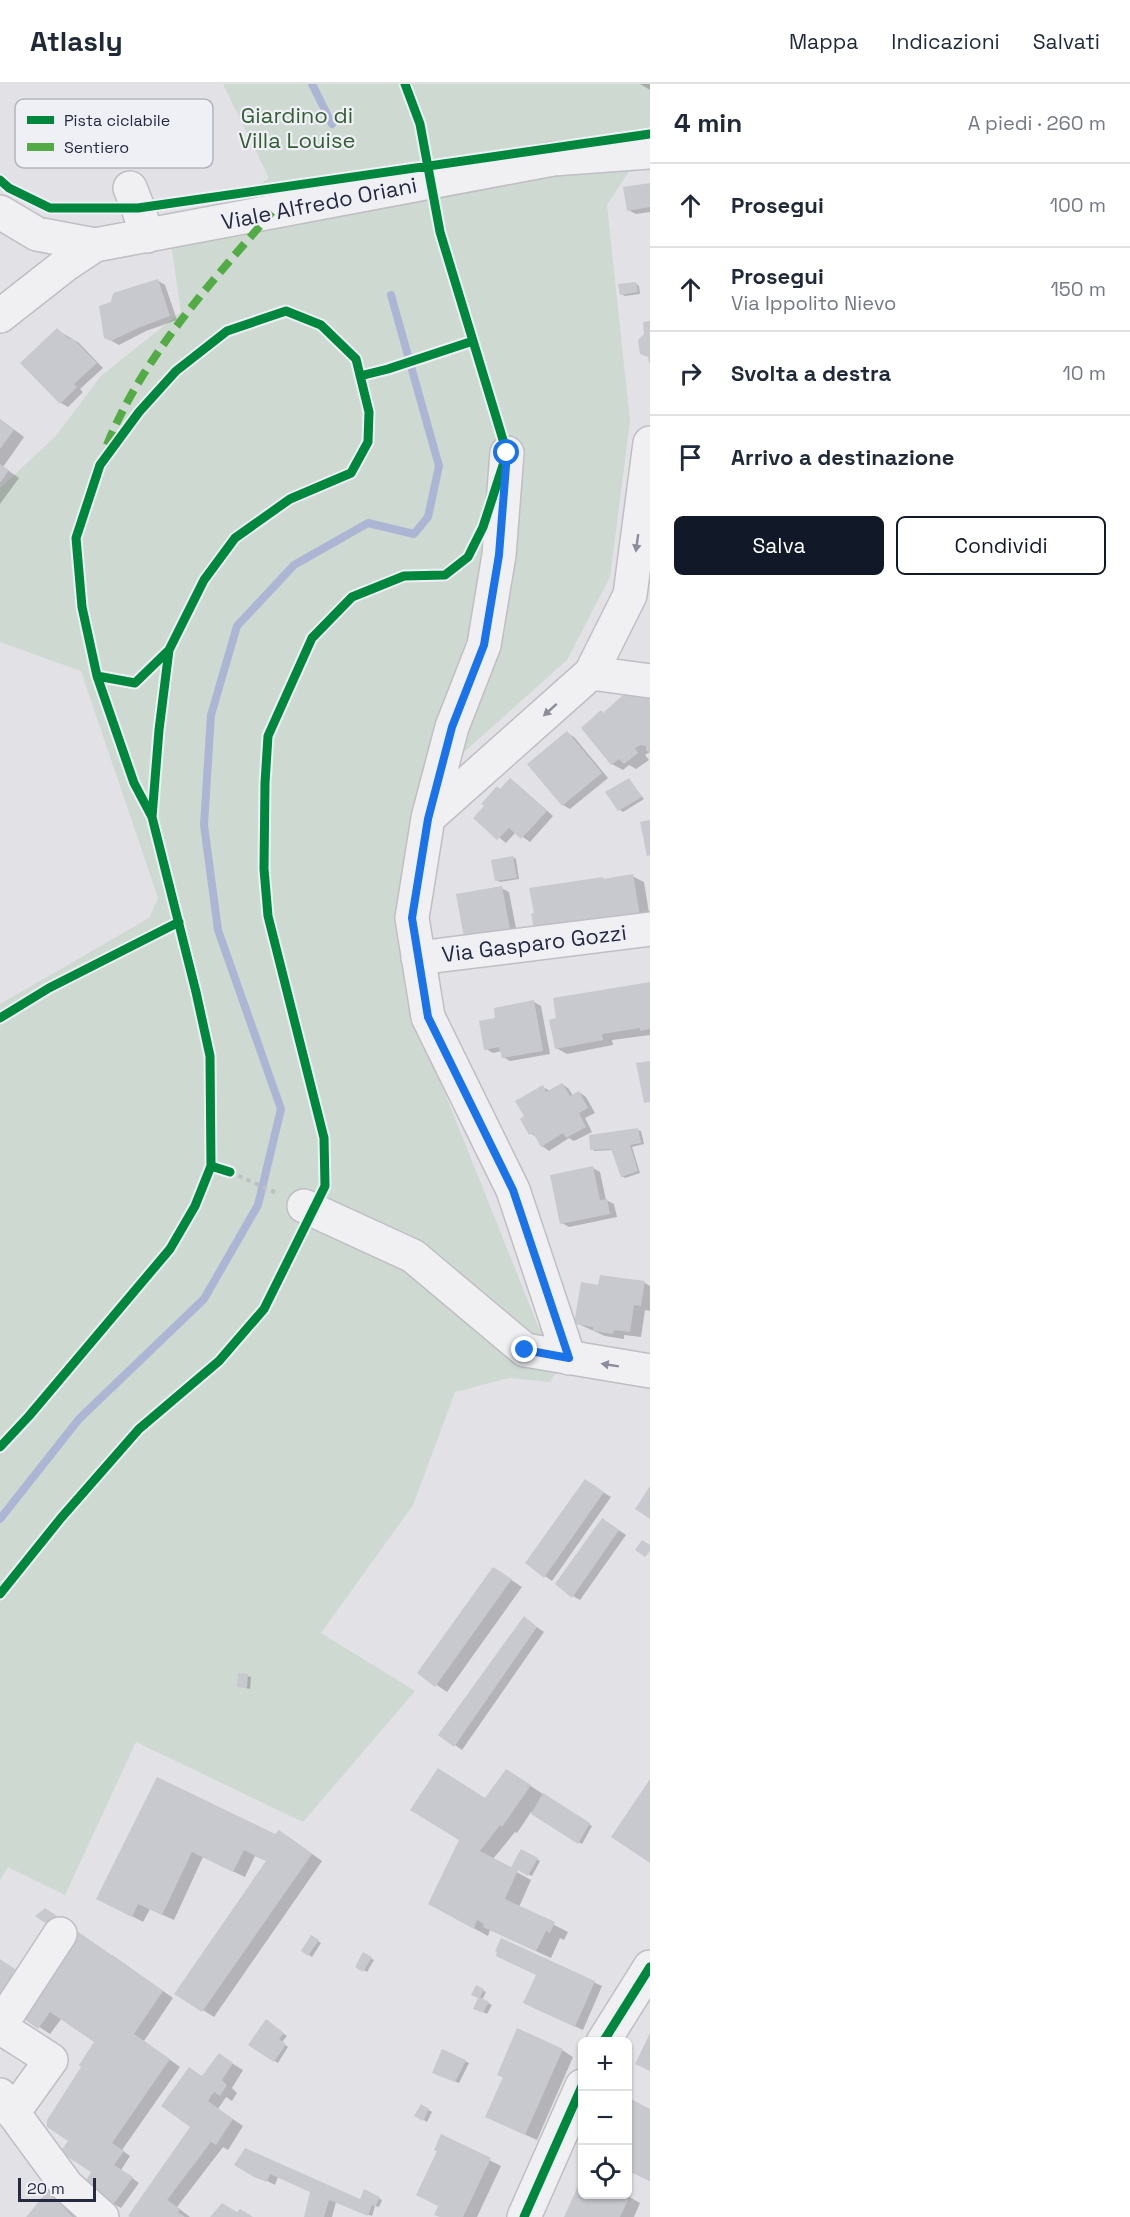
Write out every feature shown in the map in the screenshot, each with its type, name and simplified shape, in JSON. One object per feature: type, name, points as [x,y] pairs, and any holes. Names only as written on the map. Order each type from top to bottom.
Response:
[{"type":"street","name":"Viale Alfredo Oriani","points":[[95,245],[553,159],[650,152]]},
{"type":"street","points":[[130,188],[147,236]]},
{"type":"street","points":[[0,212],[37,234],[95,245]]},
{"type":"street","points":[[0,316],[65,265],[95,245]]},
{"type":"street","points":[[428,819],[591,673],[630,595],[650,443]]},
{"type":"street","points":[[507,453],[499,555],[484,645],[452,727],[428,819],[412,918],[428,1017],[513,1190],[569,1358]]},
{"type":"street","points":[[591,673],[650,681]]},
{"type":"street","name":"Via Gasparo Gozzi","points":[[418,958],[650,929]]},
{"type":"street","points":[[304,1206],[413,1256],[525,1350],[650,1371]]},
{"type":"street","points":[[60,1934],[0,2027],[51,2060],[7,2104],[67,2186],[102,2217]]},
{"type":"street","points":[[606,2037],[650,1967]]},
{"type":"street","points":[[524,2217],[580,2091]]},
{"type":"path","points":[[226,1171],[304,1206]]},
{"type":"green space","name":"Giardino di Villa Louise","points":[[223,84],[650,84],[650,139],[607,205],[630,421],[610,577],[567,660],[418,793],[406,996],[538,1326],[562,1362],[550,1382],[509,1378],[455,1392],[413,1505],[321,1633],[415,1691],[303,1822],[136,1742],[65,1895],[8,1867],[0,1880],[0,1004],[149,918],[158,898],[81,671],[0,642],[0,488],[55,437],[101,376],[181,312],[171,243],[269,178]]},
{"type":"building","points":[[650,183],[650,207],[627,211],[623,187]]},
{"type":"building","points":[[158,279],[170,316],[111,341],[104,338],[99,306],[111,302],[113,293]]},
{"type":"building","points":[[636,282],[638,292],[620,295],[618,284]]},
{"type":"building","points":[[650,321],[649,363],[648,357],[640,354],[638,340],[644,334],[643,322]]},
{"type":"building","points":[[57,328],[69,339],[71,337],[97,363],[74,384],[77,387],[60,404],[20,363]]},
{"type":"building","points":[[0,419],[14,430],[0,449]]},
{"type":"building","points":[[0,464],[9,470],[0,483]]},
{"type":"building","points":[[627,694],[650,697],[650,752],[646,751],[646,746],[641,745],[635,748],[638,753],[624,764],[619,759],[611,765],[581,728],[601,710],[603,713]]},
{"type":"building","points":[[567,731],[602,773],[562,806],[527,764]]},
{"type":"building","points":[[510,778],[547,811],[521,839],[509,828],[497,840],[473,818],[484,806],[481,804],[497,786],[500,789]]},
{"type":"building","points":[[629,778],[642,797],[618,811],[605,792]]},
{"type":"building","points":[[650,820],[650,855],[647,856],[640,822]]},
{"type":"building","points":[[513,856],[517,878],[495,881],[491,860]]},
{"type":"building","points":[[633,874],[640,916],[535,933],[529,888]]},
{"type":"building","points":[[502,886],[512,940],[466,948],[456,894]]},
{"type":"building","points":[[650,982],[650,1029],[640,1031],[640,1028],[602,1034],[603,1040],[555,1049],[549,1020],[556,1018],[553,998]]},
{"type":"building","points":[[534,1000],[543,1051],[502,1058],[499,1047],[484,1050],[479,1021],[495,1018],[494,1008]]},
{"type":"building","points":[[650,1061],[650,1102],[644,1103],[636,1063]]},
{"type":"building","points":[[562,1083],[570,1096],[579,1091],[588,1108],[579,1113],[586,1127],[566,1138],[563,1133],[541,1147],[533,1133],[529,1135],[520,1119],[524,1116],[515,1101],[543,1085],[546,1092]]},
{"type":"building","points":[[638,1128],[641,1143],[630,1145],[638,1171],[621,1177],[611,1149],[590,1150],[589,1135]]},
{"type":"building","points":[[593,1166],[600,1200],[607,1199],[610,1214],[560,1224],[550,1175]]},
{"type":"building","points":[[600,1275],[645,1281],[641,1306],[634,1305],[630,1332],[614,1330],[613,1334],[593,1331],[593,1327],[574,1324],[581,1282],[598,1285]]},
{"type":"building","points":[[585,1479],[604,1492],[544,1578],[525,1563]]},
{"type":"building","points":[[650,1486],[650,1519],[635,1509]]},
{"type":"building","points":[[602,1518],[619,1530],[572,1598],[555,1584]]},
{"type":"building","points":[[642,1540],[650,1545],[650,1551],[645,1557],[635,1550]]},
{"type":"building","points":[[493,1567],[512,1579],[435,1687],[417,1673]]},
{"type":"building","points":[[524,1616],[537,1627],[454,1747],[438,1735]]},
{"type":"building","points":[[238,1673],[248,1674],[247,1688],[237,1687]]},
{"type":"building","points":[[438,1768],[485,1798],[506,1769],[531,1785],[502,1827],[500,1825],[480,1851],[511,1867],[521,1849],[538,1858],[528,1876],[518,1870],[505,1899],[555,1922],[550,1933],[546,1931],[536,1951],[483,1927],[484,1924],[477,1920],[474,1929],[428,1904],[459,1840],[410,1810]]},
{"type":"building","points":[[157,1777],[275,1834],[279,1830],[312,1854],[202,2012],[174,1994],[266,1861],[244,1850],[233,1872],[192,1852],[162,1915],[138,1904],[132,1917],[96,1899]]},
{"type":"building","points":[[650,1779],[650,1863],[611,1837]]},
{"type":"building","points":[[543,1793],[590,1823],[578,1844],[531,1814]]},
{"type":"building","points":[[45,1908],[60,1918],[53,1928],[35,1916]]},
{"type":"building","points":[[77,1931],[163,1991],[134,2034],[170,2059],[112,2143],[124,2151],[114,2165],[133,2177],[113,2205],[84,2184],[91,2172],[60,2152],[68,2141],[47,2127],[47,2120],[94,2042],[50,2012],[38,2029],[20,2016]]},
{"type":"building","points":[[311,1935],[319,1940],[308,1956],[301,1951]]},
{"type":"building","points":[[501,1938],[595,1981],[575,2027],[523,2003],[536,1975],[496,1956],[495,1951]]},
{"type":"building","points":[[363,1952],[372,1957],[363,1972],[355,1967]]},
{"type":"building","points":[[0,1959],[21,1973],[0,2003]]},
{"type":"building","points":[[476,1985],[484,1989],[480,1997],[489,2002],[483,2013],[473,2009],[478,1998],[471,1995]]},
{"type":"building","points":[[266,2019],[284,2033],[279,2039],[286,2044],[274,2062],[248,2045]]},
{"type":"building","points":[[517,2028],[563,2049],[525,2135],[485,2117],[503,2077],[497,2075]]},
{"type":"building","points":[[650,2033],[650,2071],[635,2064]]},
{"type":"building","points":[[442,2049],[466,2060],[455,2082],[432,2073]]},
{"type":"building","points":[[219,2053],[233,2063],[222,2080],[227,2085],[220,2096],[214,2092],[208,2101],[233,2119],[216,2145],[211,2142],[167,2200],[180,2209],[178,2212],[185,2217],[128,2216],[190,2127],[161,2106],[189,2067],[202,2076]]},
{"type":"building","points":[[632,2100],[650,2109],[650,2181],[632,2173]]},
{"type":"building","points":[[421,2104],[429,2109],[423,2121],[414,2116]]},
{"type":"building","points":[[441,2134],[491,2158],[463,2217],[434,2215],[438,2206],[416,2195],[437,2151],[434,2150]]},
{"type":"building","points":[[245,2148],[360,2199],[364,2189],[380,2197],[375,2207],[372,2205],[368,2216],[329,2200],[324,2217],[304,2217],[310,2192],[270,2174],[267,2182],[234,2165]]},
{"type":"building","points":[[52,2186],[69,2200],[64,2208],[73,2217],[26,2217]]},
{"type":"building","points":[[578,2186],[578,2199],[629,2199],[620,2217],[564,2217]]},
{"type":"building","points":[[222,2203],[237,2212],[240,2209],[253,2217],[210,2217]]},
{"type":"waterway","points":[[312,84],[332,124]]},
{"type":"waterway","points":[[0,1519],[79,1419],[204,1299],[258,1205],[281,1109],[218,930],[204,825],[211,715],[237,626],[294,565],[368,523],[414,534],[428,517],[439,466],[391,295]]},
{"type":"marked path","points":[[107,445],[139,381],[159,351],[202,294],[272,212]]},
{"type":"cycle path","points":[[0,1594],[61,1518],[139,1429],[219,1361],[264,1309],[325,1186],[324,1138],[268,916],[264,869],[268,736],[312,638],[352,597],[404,576],[445,575],[468,557],[483,527],[507,453],[440,232],[420,124],[405,84]]},
{"type":"cycle path","points":[[0,180],[9,188],[50,208],[138,208],[650,134]]},
{"type":"cycle path","points":[[97,676],[82,607],[76,538],[100,465],[139,412],[176,371],[227,331],[286,311],[321,325],[356,359],[369,412],[368,442],[351,473],[290,499],[235,538],[204,580],[169,650],[159,730],[152,817]]},
{"type":"cycle path","points":[[360,376],[473,341]]},
{"type":"cycle path","points":[[169,650],[135,683],[97,676],[134,783],[152,817],[196,992],[210,1056],[211,1166],[230,1172]]},
{"type":"cycle path","points":[[0,1018],[49,988],[179,922]]},
{"type":"cycle path","points":[[0,1447],[29,1416],[170,1249],[195,1206],[211,1166]]},
{"type":"cycle path","points":[[606,2037],[650,1967]]},
{"type":"cycle path","points":[[524,2217],[580,2091]]},
{"type":"route","points":[[507,453],[499,555],[484,645],[452,727],[428,819],[412,918],[428,1017],[513,1190],[569,1358],[525,1350]]}]
